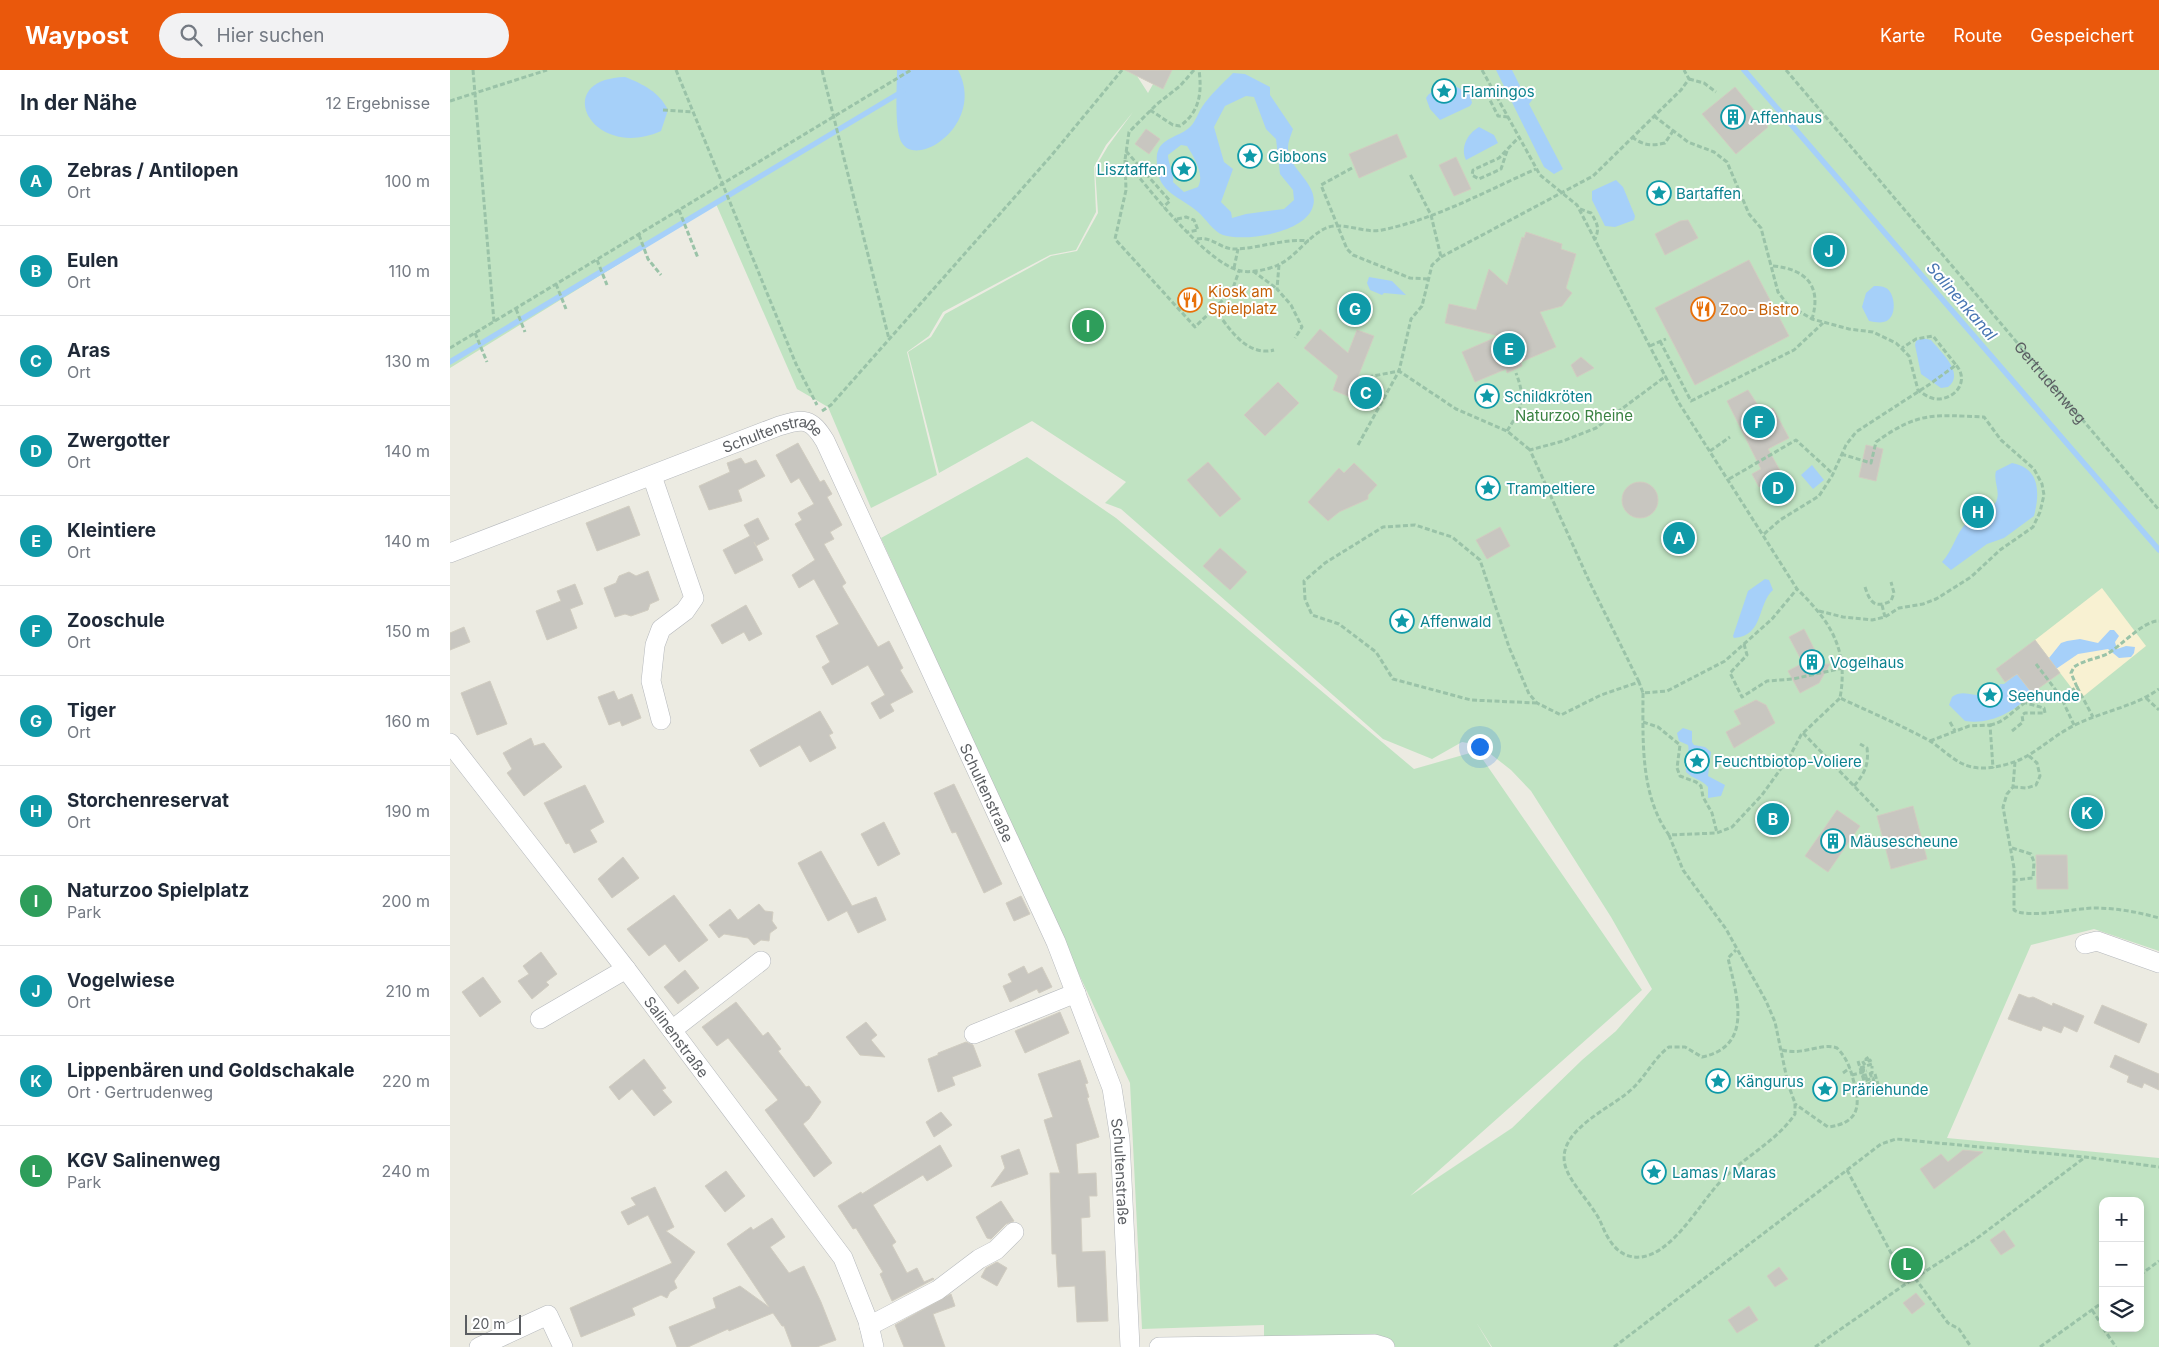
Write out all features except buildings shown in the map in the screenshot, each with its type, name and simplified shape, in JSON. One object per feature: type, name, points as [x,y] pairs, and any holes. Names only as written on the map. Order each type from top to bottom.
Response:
[{"type":"street","name":"Schultenstraße","points":[[450,553],[779,426],[815,417],[814,425],[825,441],[1056,942],[1112,1088],[1120,1139],[1130,1347]]},
{"type":"street","points":[[652,476],[694,598],[685,611],[661,630],[655,645],[651,681],[661,720]]},
{"type":"street","name":"Salinenstraße","points":[[450,742],[626,969],[843,1258],[869,1326],[874,1347]]},
{"type":"street","points":[[2085,944],[2097,942],[2159,963]]},
{"type":"street","points":[[672,1030],[761,961]]},
{"type":"street","points":[[540,1019],[626,969]]},
{"type":"street","points":[[974,1034],[1076,993]]},
{"type":"street","points":[[869,1326],[938,1290],[979,1259],[996,1250],[1014,1232]]},
{"type":"street","points":[[479,1347],[548,1314],[563,1347]]},
{"type":"street","points":[[1159,1347],[1375,1344],[1385,1347]]},
{"type":"path","points":[[473,70],[494,322]]},
{"type":"path","points":[[450,101],[547,70]]},
{"type":"path","points":[[676,70],[812,400],[815,417],[831,405],[1051,156],[1122,70]]},
{"type":"path","points":[[822,70],[889,339]]},
{"type":"path","points":[[450,348],[911,70]]},
{"type":"path","points":[[1194,70],[1180,86],[1150,110],[1129,132],[1125,160],[1126,190],[1115,239],[1195,327],[1232,291],[1239,270]]},
{"type":"path","points":[[1150,110],[1173,125],[1180,126],[1186,122],[1201,97],[1199,70]]},
{"type":"path","points":[[1482,70],[1540,175],[1579,209],[1679,403],[1797,588],[1819,611],[1840,648],[1843,668],[1840,698],[1803,733],[1790,756],[1750,811],[1732,827],[1717,833],[1669,835]]},
{"type":"path","points":[[1684,70],[1689,79],[1704,83],[1716,92]]},
{"type":"path","name":"Gertrudenweg","points":[[1786,70],[2159,510]]},
{"type":"path","points":[[1358,445],[1399,371],[1410,319],[1422,306],[1432,265],[1442,257],[1593,176],[1689,79]]},
{"type":"path","points":[[1492,88],[1488,96],[1498,116],[1508,117]]},
{"type":"path","points":[[663,110],[693,112]]},
{"type":"path","points":[[1654,116],[1688,142],[1714,152],[1727,162],[1749,214],[1761,228],[1773,266],[1778,292],[1787,304],[1823,324],[1873,332],[1885,336],[1909,356],[1918,390]]},
{"type":"path","points":[[1632,137],[1646,145],[1659,144],[1665,143],[1673,131]]},
{"type":"path","points":[[1507,151],[1501,169],[1479,179],[1472,175],[1473,170],[1477,166],[1499,158],[1519,137]]},
{"type":"path","points":[[1126,151],[1170,201],[1163,207]]},
{"type":"path","points":[[1125,160],[1163,207],[1218,260],[1239,270],[1252,271],[1279,265],[1325,228],[1338,226],[1380,230],[1431,215],[1536,168]]},
{"type":"path","points":[[1352,168],[1321,185],[1347,249],[1353,255],[1410,278],[1429,279]]},
{"type":"path","points":[[1410,174],[1431,215],[1442,257]]},
{"type":"path","points":[[1579,209],[1591,213],[1598,224],[1598,232],[1595,239]]},
{"type":"path","points":[[679,210],[698,258]]},
{"type":"path","points":[[1176,220],[1186,217],[1194,220],[1198,230],[1188,232]]},
{"type":"path","points":[[639,235],[648,259],[661,275]]},
{"type":"path","points":[[1196,239],[1205,238],[1228,248],[1238,249],[1309,241]]},
{"type":"path","points":[[1234,268],[1238,249]]},
{"type":"path","points":[[597,260],[607,285]]},
{"type":"path","points":[[1277,288],[1279,265]]},
{"type":"path","points":[[1773,266],[1793,269],[1810,285],[1815,295],[1816,304],[1812,319]]},
{"type":"path","points":[[1252,271],[1277,288],[1291,305],[1302,327],[1295,338]]},
{"type":"path","points":[[556,284],[566,309]]},
{"type":"path","points":[[1214,308],[1235,335],[1249,348],[1265,352],[1274,350]]},
{"type":"path","points":[[516,309],[526,332]]},
{"type":"path","points":[[1660,342],[1690,401],[1794,350],[1823,324]]},
{"type":"path","points":[[475,333],[487,362]]},
{"type":"path","points":[[1901,348],[1916,339],[1933,336],[1963,379],[1962,384],[1953,394],[1938,399],[1918,390]]},
{"type":"path","points":[[1650,346],[1666,339]]},
{"type":"path","points":[[1764,534],[1780,520],[1819,496],[1841,454],[1856,432],[1955,366]]},
{"type":"path","points":[[1368,377],[1399,371],[1456,409],[1507,431],[1530,450],[1643,693],[1643,722],[1649,794],[1654,809],[1669,835],[1683,870],[1712,908],[1766,1001],[1775,1022],[1788,1084],[1795,1103],[1795,1114],[1791,1120],[1721,1181],[1678,1233],[1652,1253],[1642,1257],[1626,1254],[1612,1245],[1590,1202],[1565,1166],[1564,1153],[1569,1141],[1585,1123],[1629,1092],[1665,1050],[1680,1046],[1702,1057],[1719,1051],[1729,1042],[1736,1031],[1739,1019],[1739,1007],[1728,958],[1736,950]]},
{"type":"path","points":[[1507,431],[1522,403],[1523,390],[1516,373]]},
{"type":"path","points":[[1530,450],[1563,441],[1596,428],[1666,376]]},
{"type":"path","points":[[1819,611],[1872,620],[1885,617],[1899,608],[1923,604],[1942,595],[1971,577],[2000,550],[2033,527],[2040,512],[2044,495],[2042,484],[2034,469],[2001,440],[1984,417],[1935,416],[1908,421],[1876,442],[1871,463],[1841,454]]},
{"type":"path","points":[[1710,451],[1730,437]]},
{"type":"path","points":[[1729,479],[1796,440],[1832,474]]},
{"type":"path","points":[[1537,703],[1471,700],[1393,679],[1376,652],[1339,624],[1312,615],[1305,599],[1304,581],[1325,563],[1383,527],[1415,525],[1452,537],[1480,560],[1510,648],[1529,694],[1537,703],[1561,715],[1601,695],[1639,682]]},
{"type":"path","points":[[1865,587],[1868,597],[1874,603],[1882,605],[1891,601],[1894,593],[1892,582]]},
{"type":"path","points":[[1643,693],[1667,691],[1725,661],[1772,619],[1797,588]]},
{"type":"path","points":[[1882,605],[1885,617]]},
{"type":"path","points":[[2093,717],[2071,673],[2074,667],[2110,652],[2137,632],[2155,621],[2159,621]]},
{"type":"path","points":[[1744,644],[1747,655],[1730,673],[1742,697],[1767,680],[1793,679],[1843,668]]},
{"type":"path","points":[[2036,664],[2061,697],[2074,725]]},
{"type":"path","points":[[1930,741],[1969,726],[1990,725],[2003,720],[2032,699],[2061,697],[2077,686]]},
{"type":"path","points":[[1840,698],[1930,741],[1963,764],[1971,767],[1993,768],[2029,756],[2044,743],[2074,725],[2146,698],[2159,689]]},
{"type":"path","points":[[2146,698],[2159,710]]},
{"type":"path","points":[[2012,731],[2023,722],[2022,715],[2025,713],[2045,713],[2044,708],[2025,703]]},
{"type":"path","points":[[1643,722],[1658,726],[1680,744],[1677,768],[1680,776],[1701,786],[1703,797],[1712,813],[1717,833]]},
{"type":"path","points":[[1950,722],[1955,731]]},
{"type":"path","points":[[1990,725],[1993,768]]},
{"type":"path","points":[[1803,733],[1878,811]]},
{"type":"path","points":[[1854,786],[1864,774],[1869,760],[1867,748],[1860,744]]},
{"type":"path","points":[[2013,787],[2027,788],[2036,785],[2040,776],[2037,763],[2029,756]]},
{"type":"path","points":[[2015,762],[2013,787],[2007,794],[2003,807],[2012,848],[2015,880],[2013,907],[2017,912],[2072,911],[2093,908],[2143,913],[2159,918]]},
{"type":"path","points":[[2012,848],[2031,854],[2033,857],[2033,878],[2015,880]]},
{"type":"path","points":[[1782,1050],[1797,1053],[1832,1046],[1844,1055],[1850,1068],[1859,1103],[1853,1114],[1837,1125],[1830,1127],[1815,1120],[1795,1103]]},
{"type":"path","points":[[1866,1071],[1860,1068],[1864,1060],[1872,1064],[1866,1071],[1864,1081],[1873,1078],[1874,1089]]},
{"type":"path","points":[[1843,1073],[1850,1068]]},
{"type":"path","points":[[1852,1075],[1866,1071]]},
{"type":"path","points":[[1857,1092],[1867,1089],[1868,1092],[1880,1088],[1875,1074]]},
{"type":"path","points":[[1867,1089],[1869,1082],[1874,1089]]},
{"type":"path","points":[[1614,1347],[1881,1144],[1896,1139],[2085,1157],[2159,1167]]},
{"type":"path","points":[[1815,1347],[1907,1283],[1976,1239],[2085,1157]]},
{"type":"path","points":[[1847,1170],[1907,1283]]},
{"type":"path","points":[[2144,1272],[2159,1261]]},
{"type":"path","points":[[1915,1278],[1948,1323],[1959,1329],[1971,1347]]},
{"type":"path","points":[[2040,1347],[2099,1305]]},
{"type":"path","points":[[2092,1310],[2099,1321]]},
{"type":"path","points":[[2106,1332],[2116,1347]]},
{"type":"green space","name":"Naturzoo Rheine","points":[[450,70],[1141,70],[1137,76],[1148,93],[1161,70],[2159,70],[2159,951],[2094,929],[2031,945],[1947,1138],[2159,1158],[2159,1347],[1492,1347],[1476,1322],[1491,1347],[1264,1347],[1264,1325],[1142,1329],[1130,1083],[1061,936],[881,538],[1027,457],[1116,518],[1414,769],[1477,751],[1642,990],[1410,1196],[1512,1128],[1582,1060],[1616,1031],[1652,989],[1611,917],[1531,791],[1511,770],[1479,745],[1462,742],[1432,759],[1383,739],[1121,509],[1105,503],[1126,482],[1032,421],[939,473],[908,352],[931,337],[945,314],[1051,256],[1077,251],[1098,213],[1095,168],[1108,146],[1133,112],[1106,145],[1094,167],[1096,212],[1076,250],[1050,255],[943,312],[929,336],[907,352],[937,475],[871,508],[828,407],[797,389],[716,204],[450,368]]},
{"type":"sand","points":[[2102,588],[2146,646],[2080,699],[2035,640]]},
{"type":"water","points":[[897,70],[958,70],[964,89],[963,107],[957,123],[946,136],[934,145],[921,150],[910,150],[902,143],[899,137],[896,97]]},
{"type":"water","points":[[1496,70],[1512,70],[1523,92],[1532,94],[1532,100],[1529,104],[1563,169],[1554,174],[1544,167]]},
{"type":"water","points":[[1233,73],[1245,74],[1270,87],[1270,95],[1293,129],[1288,146],[1289,156],[1309,185],[1314,200],[1312,209],[1306,217],[1285,230],[1272,234],[1245,237],[1223,235],[1213,228],[1198,212],[1171,194],[1158,175],[1157,153],[1160,147],[1163,143],[1190,127],[1212,94]],"holes":[[[1246,96],[1254,97],[1266,129],[1276,139],[1280,174],[1293,190],[1294,200],[1284,209],[1246,214],[1232,218],[1231,212],[1221,202],[1233,169],[1224,162],[1214,127],[1225,106]],[[1181,145],[1187,146],[1190,150],[1198,166],[1200,177],[1198,187],[1184,192],[1173,182],[1168,155]]]},
{"type":"water","points":[[625,77],[650,89],[660,98],[668,110],[661,131],[637,138],[616,136],[599,128],[589,116],[585,103],[589,91],[602,81]]},
{"type":"water","points":[[1455,86],[1470,94],[1472,103],[1470,106],[1440,120],[1430,109],[1426,98],[1435,90]]},
{"type":"water","points":[[1479,127],[1494,135],[1498,143],[1466,160],[1464,146],[1471,133]]},
{"type":"water","points":[[1616,180],[1623,187],[1635,216],[1634,220],[1615,227],[1605,226],[1592,200],[1592,191]]},
{"type":"water","points":[[1369,277],[1392,281],[1406,295],[1384,293],[1382,295],[1370,290],[1367,283]]},
{"type":"water","points":[[1874,286],[1886,288],[1893,299],[1893,313],[1884,322],[1869,321],[1862,307],[1866,293]]},
{"type":"water","points":[[1922,338],[1931,340],[1950,363],[1954,376],[1953,382],[1948,387],[1941,388],[1921,374],[1915,345],[1916,341]]},
{"type":"water","points":[[2012,463],[2028,470],[2036,483],[2037,499],[2034,516],[2004,538],[1987,544],[1951,570],[1942,562],[1963,526],[1979,511],[1992,506],[1996,502],[1998,494],[1995,479],[1996,471]]},
{"type":"water","points":[[1812,465],[1824,480],[1813,489],[1801,475]]},
{"type":"water","points":[[1765,579],[1769,580],[1773,590],[1764,603],[1755,626],[1744,636],[1734,638],[1733,636],[1748,591]]},
{"type":"water","points":[[2110,630],[2114,630],[2119,636],[2115,642],[2117,649],[2126,646],[2135,647],[2131,657],[2119,658],[2108,649],[2078,654],[2056,669],[2049,658],[2061,643],[2080,639],[2098,643]]},
{"type":"water","points":[[2017,674],[2032,693],[2018,706],[2002,716],[1984,721],[1965,721],[1949,705],[1952,697],[1956,694],[1965,693],[1983,696],[1992,694],[2000,686],[1999,684],[2004,684]]},
{"type":"water","points":[[1683,728],[1692,731],[1692,742],[1694,745],[1705,747],[1711,752],[1708,776],[1725,785],[1721,796],[1708,798],[1708,787],[1686,772],[1688,745],[1679,741],[1677,733]]},
{"type":"waterway","name":"Salinenkanal","points":[[1744,70],[2159,550]]},
{"type":"waterway","points":[[450,362],[903,91]]},
{"type":"place","name":"Flamingos","points":[[1444,91]]},
{"type":"place","name":"Affenhaus","points":[[1733,117]]},
{"type":"place","name":"Gibbons","points":[[1250,156]]},
{"type":"place","name":"Lisztaffen","points":[[1184,169]]},
{"type":"place","name":"Bartaffen","points":[[1659,193]]},
{"type":"place","name":"Vogelwiese","points":[[1829,251]]},
{"type":"place","name":"Kiosk am Spielplatz","points":[[1190,300]]},
{"type":"place","name":"Tiger","points":[[1355,309]]},
{"type":"place","name":"Zoo- Bistro","points":[[1703,309]]},
{"type":"place","name":"Naturzoo Spielplatz","points":[[1088,326]]},
{"type":"place","name":"Kleintiere","points":[[1509,349]]},
{"type":"place","name":"Aras","points":[[1366,393]]},
{"type":"place","name":"Schildkröten","points":[[1487,396]]},
{"type":"place","name":"Zooschule","points":[[1759,422]]},
{"type":"place","name":"Trampeltiere","points":[[1488,488]]},
{"type":"place","name":"Zwergotter","points":[[1778,488]]},
{"type":"place","name":"Storchenreservat","points":[[1978,512]]},
{"type":"place","name":"Zebras / Antilopen","points":[[1679,538]]},
{"type":"place","name":"Affenwald","points":[[1402,621]]},
{"type":"place","name":"Vogelhaus","points":[[1812,662]]},
{"type":"place","name":"Seehunde","points":[[1990,695]]},
{"type":"place","name":"Feuchtbiotop-Voliere","points":[[1697,761]]},
{"type":"place","name":"Lippenbären und Goldschakale","points":[[2087,813]]},
{"type":"place","name":"Eulen","points":[[1773,819]]},
{"type":"place","name":"Mäusescheune","points":[[1833,841]]},
{"type":"place","name":"Kängurus","points":[[1718,1081]]},
{"type":"place","name":"Präriehunde","points":[[1825,1089]]},
{"type":"place","name":"Lamas / Maras","points":[[1654,1172]]},
{"type":"place","name":"KGV Salinenweg","points":[[1907,1264]]}]
